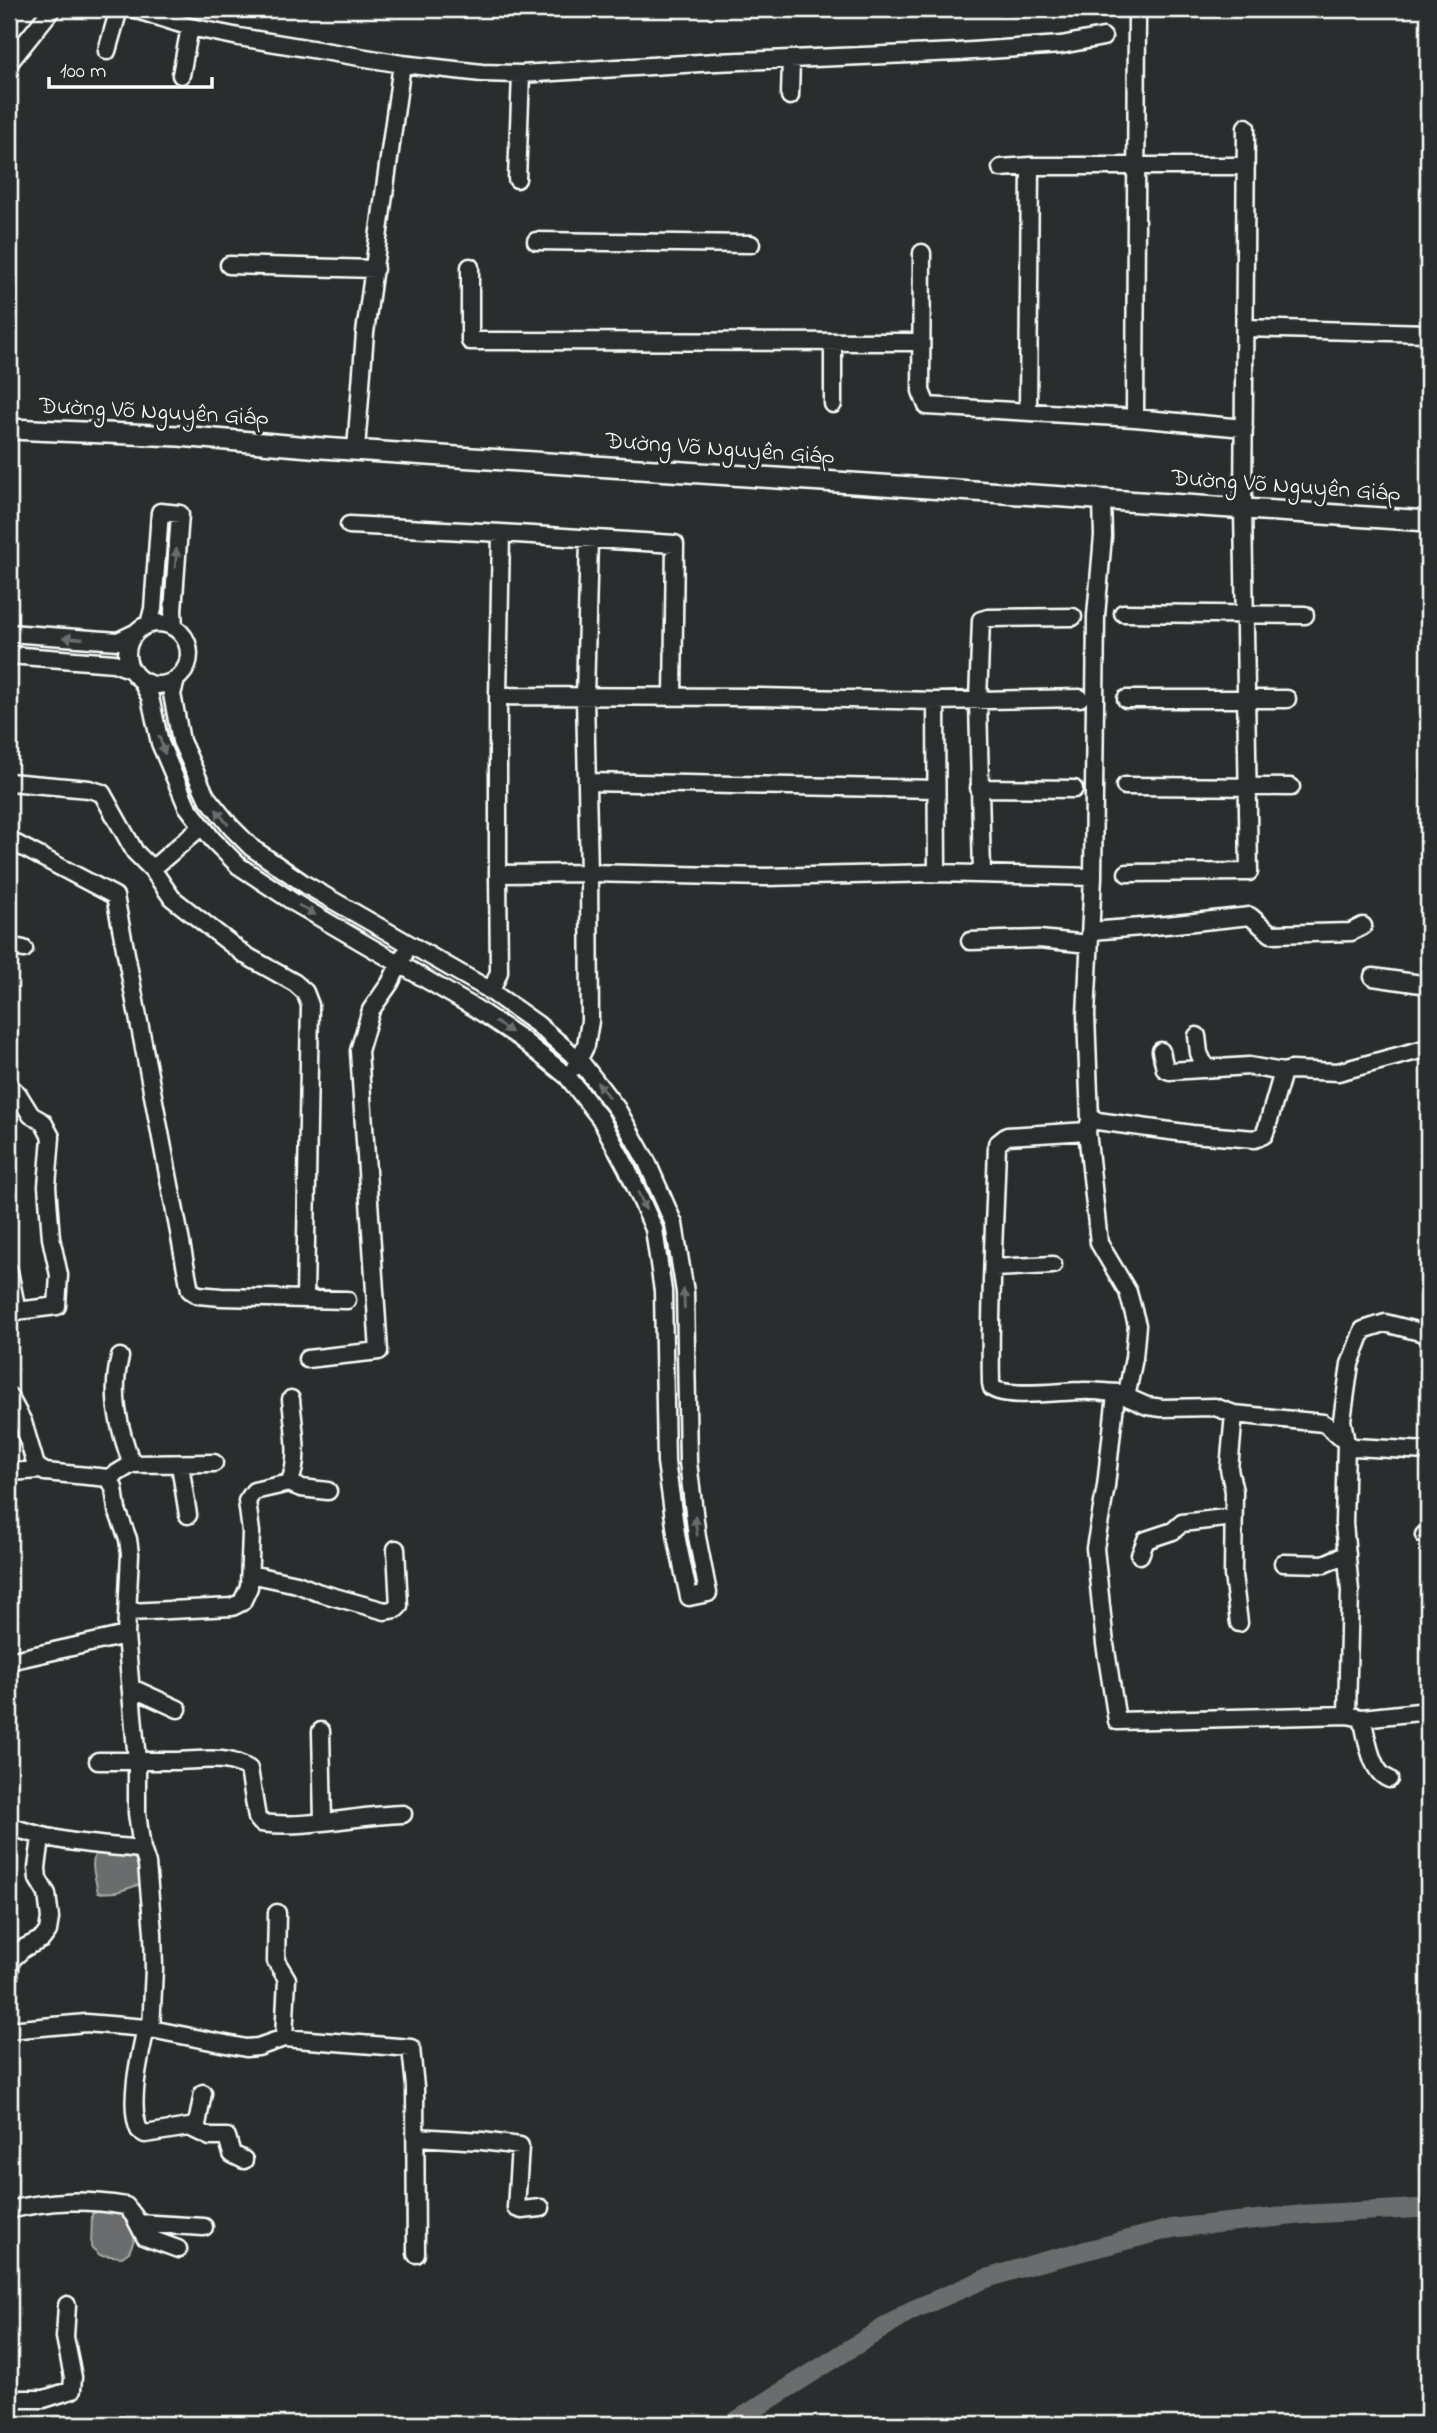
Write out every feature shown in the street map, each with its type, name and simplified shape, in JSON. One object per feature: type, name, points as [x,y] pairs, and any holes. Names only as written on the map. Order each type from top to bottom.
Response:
[{"type":"main road","name":"Đường Võ Nguyên Giáp","points":[[9,429],[178,436],[1428,521]]},
{"type":"street","points":[[9,63],[52,9]]},
{"type":"street","points":[[107,51],[119,9]]},
{"type":"street","points":[[134,9],[190,27],[402,64],[482,73],[522,74],[1034,47],[1084,42],[1103,37]]},
{"type":"street","points":[[1135,418],[1137,9]]},
{"type":"street","points":[[181,75],[190,27]]},
{"type":"street","points":[[790,96],[791,59]]},
{"type":"street","points":[[356,449],[362,367],[402,64]]},
{"type":"street","points":[[517,179],[522,74]]},
{"type":"street","points":[[1127,873],[1250,872],[1243,509],[1246,127]]},
{"type":"street","points":[[1028,412],[1030,166]]},
{"type":"street","points":[[1001,168],[1246,166]]},
{"type":"street","points":[[536,240],[751,244]]},
{"type":"street","points":[[922,253],[921,391],[927,406],[1135,418],[1244,428]]},
{"type":"street","points":[[229,265],[375,269]]},
{"type":"street","points":[[470,267],[470,341],[921,342]]},
{"type":"street","points":[[1245,328],[1428,333]]},
{"type":"street","points":[[833,342],[833,404]]},
{"type":"street","points":[[1102,500],[1096,616],[1093,877],[1086,1014],[1088,1126],[1099,1243],[1128,1292],[1137,1325],[1134,1358],[1121,1393],[1095,1548],[1105,1644],[1117,1721],[1354,1716],[1428,1711]]},
{"type":"street","points":[[174,626],[180,514],[160,512],[153,608],[142,628],[129,642],[127,652],[136,675],[150,697],[160,743],[187,806],[239,866],[295,903],[475,1008],[520,1038],[566,1076],[600,1118],[627,1168],[654,1229],[663,1291],[666,1462],[677,1540],[689,1597],[708,1593],[697,1536],[688,1462],[685,1292],[674,1224],[647,1162],[617,1108],[580,1061],[537,1024],[491,992],[306,885],[243,839],[206,796],[181,741],[172,694],[176,680]]},
{"type":"street","points":[[349,525],[674,544],[673,696]]},
{"type":"street","points":[[491,992],[499,972],[498,696],[501,533]]},
{"type":"street","points":[[566,1076],[580,1061],[590,1021],[585,698],[589,540]]},
{"type":"street","points":[[1123,613],[1305,614]]},
{"type":"street","points":[[982,874],[978,700],[981,621],[988,618],[1073,617]]},
{"type":"street","points":[[9,633],[118,641],[142,628],[165,623],[182,633],[190,651],[186,670],[176,680],[161,685],[151,685],[114,663],[9,656]]},
{"type":"street","points":[[498,696],[936,701],[1080,698]]},
{"type":"street","points":[[1126,699],[1287,699]]},
{"type":"street","points":[[936,701],[937,873]]},
{"type":"street","points":[[9,782],[89,789],[102,793],[135,852],[152,869],[172,898],[245,955],[295,983],[305,992],[310,1006],[305,1298]]},
{"type":"street","points":[[588,782],[936,789]]},
{"type":"street","points":[[1125,786],[1291,787]]},
{"type":"street","points":[[979,788],[1074,789]]},
{"type":"street","points":[[152,869],[202,826]]},
{"type":"street","points":[[226,854],[243,839]]},
{"type":"street","points":[[9,840],[115,896],[190,1290],[198,1294],[221,1297],[347,1300]]},
{"type":"street","points":[[498,874],[765,877],[937,873],[1093,877]]},
{"type":"street","points":[[970,941],[1090,937],[1250,916],[1271,934],[1351,932],[1363,926]]},
{"type":"street","points":[[307,1359],[379,1352],[359,1051],[371,1010],[390,983],[410,944]]},
{"type":"street","points":[[1373,977],[1428,985]]},
{"type":"street","points":[[1197,1036],[1199,1053],[1206,1069]]},
{"type":"street","points":[[1161,1051],[1165,1069],[1249,1066],[1283,1072],[1338,1072],[1428,1048]]},
{"type":"street","points":[[1283,1072],[1264,1135],[1255,1139],[1088,1126],[1007,1136],[997,1144],[990,1315],[992,1388],[1001,1392],[1121,1393],[1147,1406],[1214,1408],[1234,1414],[1323,1423],[1346,1443],[1368,1449],[1428,1451]]},
{"type":"street","points":[[9,1086],[18,1094],[31,1115],[43,1122],[51,1137],[47,1186],[51,1238],[59,1275],[57,1306],[13,1315],[9,1271]]},
{"type":"street","points":[[994,1268],[1053,1265]]},
{"type":"street","points":[[1389,1779],[1383,1777],[1376,1766],[1354,1716],[1350,1591],[1344,1523],[1346,1443],[1342,1420],[1350,1364],[1363,1330],[1384,1323],[1428,1334]]},
{"type":"street","points":[[120,1357],[115,1387],[116,1407],[123,1440],[132,1464]]},
{"type":"street","points":[[9,1396],[23,1422],[36,1466],[41,1470]]},
{"type":"street","points":[[289,1483],[295,1460],[291,1399]]},
{"type":"street","points":[[1234,1414],[1229,1469],[1234,1491],[1233,1575],[1240,1623]]},
{"type":"street","points":[[9,1472],[41,1470],[109,1478],[132,1464],[214,1463]]},
{"type":"street","points":[[180,1465],[188,1515]]},
{"type":"street","points":[[109,1478],[129,1547],[126,1635],[137,1761],[137,1813],[147,1864],[153,1932],[154,1969],[149,2029],[137,2064],[137,2127],[145,2134],[186,2127],[210,2137],[227,2137],[232,2154],[244,2160]]},
{"type":"street","points":[[128,1612],[232,1607],[242,1602],[246,1596],[250,1574],[248,1560],[251,1532],[247,1501],[250,1494],[289,1483],[301,1488],[328,1491]]},
{"type":"street","points":[[1140,1555],[1146,1540],[1173,1531],[1182,1523],[1233,1517]]},
{"type":"street","points":[[250,1574],[297,1584],[390,1611],[399,1606],[396,1549]]},
{"type":"street","points":[[1283,1563],[1324,1564],[1347,1554]]},
{"type":"street","points":[[9,1661],[126,1635]]},
{"type":"street","points":[[132,1688],[178,1709]]},
{"type":"street","points":[[321,1731],[323,1822]]},
{"type":"street","points":[[98,1761],[210,1758],[242,1765],[249,1769],[257,1818],[261,1823],[275,1825],[323,1822],[375,1814],[403,1814]]},
{"type":"street","points":[[9,1826],[41,1838],[93,1846],[142,1849]]},
{"type":"street","points":[[9,1976],[11,1959],[24,1948],[43,1939],[48,1931],[50,1918],[47,1894],[38,1879],[37,1868],[41,1838]]},
{"type":"street","points":[[276,1913],[276,1961],[287,1979],[284,2038]]},
{"type":"street","points":[[9,2030],[86,2023],[149,2029],[246,2048],[268,2045],[284,2038],[411,2048],[416,2137],[416,2254]]},
{"type":"street","points":[[196,2130],[203,2093]]},
{"type":"street","points":[[416,2137],[520,2146],[515,2205],[518,2209],[541,2208]]},
{"type":"street","points":[[9,2210],[53,2201],[126,2206],[145,2237],[178,2249]]},
{"type":"street","points":[[138,2223],[204,2227]]},
{"type":"street","points":[[9,2399],[44,2399],[72,2390],[73,2377],[65,2337],[66,2305]]},
{"type":"shaded area","points":[[98,1849],[136,1850],[147,1882],[117,1892],[98,1893],[93,1865]]},
{"type":"shaded area","points":[[100,2210],[125,2213],[136,2236],[129,2252],[122,2257],[100,2255],[91,2247],[92,2214]]},
{"type":"waterway","points":[[731,2424],[910,2311],[985,2279],[1174,2228],[1309,2214],[1428,2208]]}]
